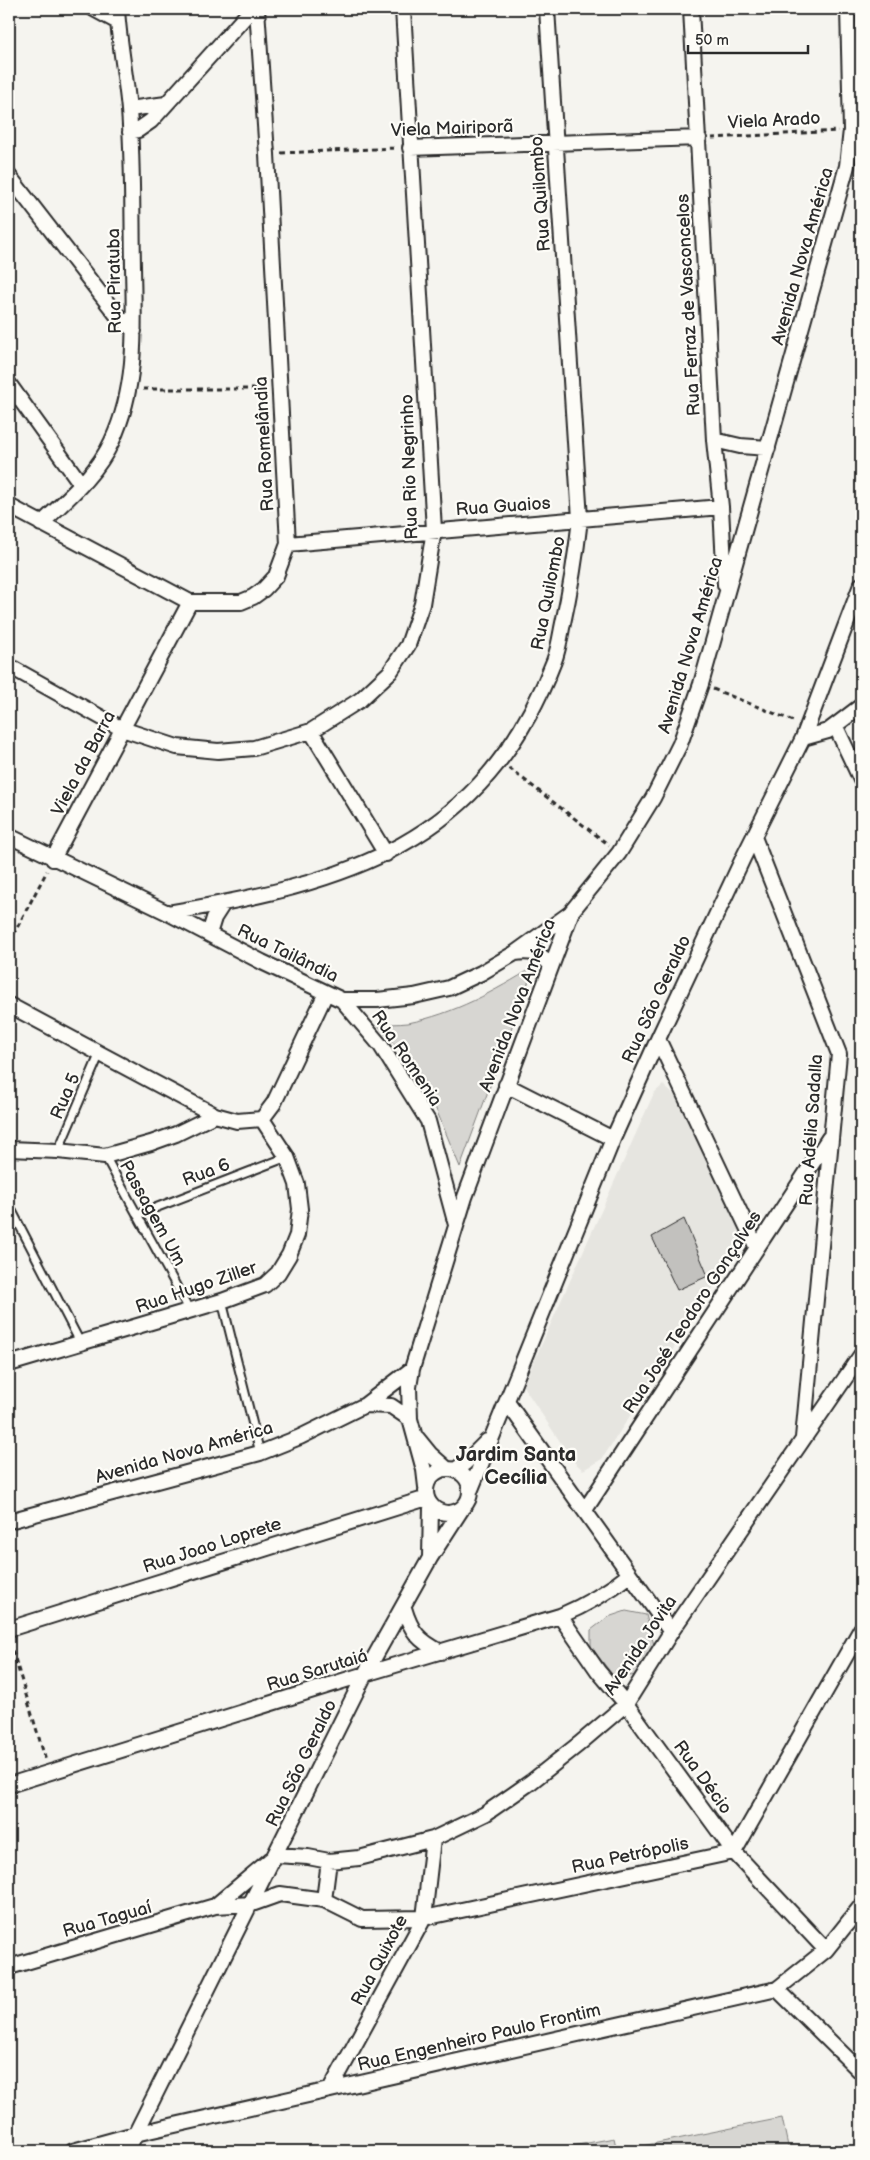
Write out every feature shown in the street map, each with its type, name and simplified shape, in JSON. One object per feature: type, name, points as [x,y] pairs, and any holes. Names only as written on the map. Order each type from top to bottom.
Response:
[{"type":"street","points":[[94,9],[118,15]]},
{"type":"street","points":[[130,132],[145,126],[252,9]]},
{"type":"street","name":"Rua Romelândia","points":[[9,506],[190,602],[232,602],[253,597],[264,589],[276,576],[288,544],[267,154],[257,9]]},
{"type":"street","name":"Rua Rio Negrinho","points":[[9,666],[122,729],[177,747],[218,751],[254,748],[311,731],[360,700],[390,672],[408,645],[422,604],[430,567],[434,530],[403,9]]},
{"type":"street","name":"Rua Quilombo","points":[[168,914],[260,897],[325,879],[386,854],[418,836],[452,812],[500,762],[533,708],[555,660],[573,580],[580,520],[547,9]]},
{"type":"street","name":"Rua Ferraz de Vasconcelos","points":[[691,9],[714,440],[721,507],[725,598]]},
{"type":"street","name":"Avenida Nova América","points":[[9,1521],[260,1453],[300,1437],[365,1405],[412,1369],[465,1197],[572,911],[619,853],[653,798],[680,744],[701,684],[847,166],[851,130],[848,9]]},
{"type":"street","name":"Rua Piratuba","points":[[41,524],[82,484],[112,443],[124,413],[130,389],[134,331],[130,132],[118,15]]},
{"type":"street","points":[[129,109],[166,104]]},
{"type":"street","name":"Viela Mairiporã","points":[[410,148],[699,138]]},
{"type":"street","points":[[9,176],[116,314],[134,331]]},
{"type":"street","points":[[9,384],[82,484]]},
{"type":"street","points":[[714,440],[740,446],[768,448]]},
{"type":"street","name":"Rua Guaios","points":[[288,544],[434,530],[580,520],[721,507]]},
{"type":"street","name":"Rua São Geraldo","points":[[471,1490],[613,1139],[658,1039],[805,732],[861,585]]},
{"type":"street","name":"Viela da Barra","points":[[53,859],[190,602]]},
{"type":"street","points":[[805,732],[819,734],[836,727],[861,706]]},
{"type":"street","points":[[836,727],[861,780]]},
{"type":"street","points":[[311,731],[386,854]]},
{"type":"street","name":"Rua Tailândia","points":[[9,836],[342,1000],[377,1000],[414,996],[449,988],[516,953],[572,911]]},
{"type":"street","name":"Rua Adélia Sadalla","points":[[754,837],[839,1054],[803,1441]]},
{"type":"street","points":[[209,934],[214,918],[223,904]]},
{"type":"street","points":[[516,953],[537,954],[546,958],[551,966]]},
{"type":"street","points":[[9,1005],[215,1115],[237,1121],[262,1119],[274,1103],[326,993]]},
{"type":"street","name":"Rua Romenia","points":[[342,1000],[380,1046],[428,1121],[456,1225]]},
{"type":"street","points":[[658,1039],[756,1246]]},
{"type":"street","points":[[506,1085],[613,1139]]},
{"type":"street","points":[[9,1149],[58,1151],[105,1156],[151,1144],[215,1115]]},
{"type":"street","name":"Rua Hugo Ziller","points":[[9,1364],[190,1312],[265,1285],[278,1273],[289,1255],[297,1235],[300,1209],[296,1184],[287,1157],[262,1119]]},
{"type":"street","name":"Rua José Teodoro Gonçalves","points":[[585,1510],[756,1246],[831,1135]]},
{"type":"street","name":"Rua Romenia","points":[[442,1170],[455,1188],[465,1197]]},
{"type":"street","name":"Avenida Jovita","points":[[276,1855],[308,1857],[328,1861],[359,1858],[433,1839],[485,1814],[531,1782],[626,1704],[671,1632],[861,1355]]},
{"type":"street","points":[[412,1369],[408,1403],[428,1497],[430,1558]]},
{"type":"street","points":[[507,1402],[671,1632]]},
{"type":"street","name":"Avenida Nova América","points":[[365,1405],[391,1406],[410,1419]]},
{"type":"street","name":"Rua São Geraldo","points":[[451,1469],[474,1455],[494,1433]]},
{"type":"street","points":[[415,1435],[430,1454],[467,1478],[471,1490],[469,1501],[461,1510],[449,1514],[442,1513],[428,1497]]},
{"type":"street","points":[[428,1497],[433,1474],[451,1469]]},
{"type":"street","name":"Rua Joao Loprete","points":[[9,1629],[428,1497]]},
{"type":"street","name":"Rua São Geraldo","points":[[127,2151],[252,1904],[365,1674],[404,1608],[430,1558],[461,1510]]},
{"type":"street","name":"Rua Sarutaiá","points":[[9,1786],[365,1674],[560,1616],[587,1604],[610,1590],[629,1575]]},
{"type":"street","points":[[404,1608],[416,1635],[426,1644],[441,1652]]},
{"type":"street","name":"Rua Décio","points":[[560,1616],[598,1671],[626,1704],[734,1852],[826,1950]]},
{"type":"street","points":[[734,1852],[861,1629]]},
{"type":"street","name":"Rua Quixote","points":[[330,2090],[424,1918],[433,1839]]},
{"type":"street","name":"Rua Petrópolis","points":[[324,1900],[362,1919],[424,1918],[734,1852]]},
{"type":"street","name":"Rua Taguaí","points":[[215,1906],[276,1855]]},
{"type":"street","points":[[252,1904],[280,1894],[324,1900],[328,1861]]},
{"type":"street","name":"Rua Taguaí","points":[[9,1967],[215,1906],[252,1904]]},
{"type":"street","name":"Rua Engenheiro Paulo Frontim","points":[[73,2151],[135,2134],[777,1989],[826,1950],[861,1906]]},
{"type":"street","points":[[777,1989],[861,2072]]},
{"type":"lane","name":"Rua 5","points":[[58,1151],[100,1053]]},
{"type":"lane","name":"Passagem Um","points":[[105,1156],[190,1312]]},
{"type":"lane","name":"Rua 6","points":[[137,1215],[287,1157]]},
{"type":"lane","points":[[9,1205],[82,1344]]},
{"type":"lane","points":[[222,1301],[260,1453]]},
{"type":"path","name":"Viela Arado","points":[[699,138],[851,130]]},
{"type":"path","name":"Viela Mairiporã","points":[[267,154],[410,148]]},
{"type":"path","points":[[130,389],[280,389]]},
{"type":"path","points":[[701,684],[805,732]]},
{"type":"path","points":[[500,762],[619,853]]},
{"type":"path","points":[[9,942],[53,859]]},
{"type":"path","points":[[9,1639],[49,1773]]},
{"type":"shaded area","points":[[534,967],[460,1167],[423,1078],[377,1024],[408,1023],[442,1014],[474,1001]]},
{"type":"shaded area","points":[[663,1085],[674,1095],[738,1225],[738,1249],[602,1459],[583,1470],[573,1461],[523,1386],[654,1093]]},
{"type":"shaded area","points":[[626,1611],[646,1615],[654,1645],[637,1675],[615,1678],[591,1647],[591,1630],[608,1617]]},
{"type":"shaded area","points":[[782,2118],[789,2151],[633,2151],[632,2148]]},
{"type":"shaded area","points":[[614,2138],[617,2151],[546,2151]]},
{"type":"building","points":[[684,1219],[708,1276],[677,1290],[652,1237]]},
{"type":"district","name":"Jardim Santa Cecília","points":[[516,1466]]}]
